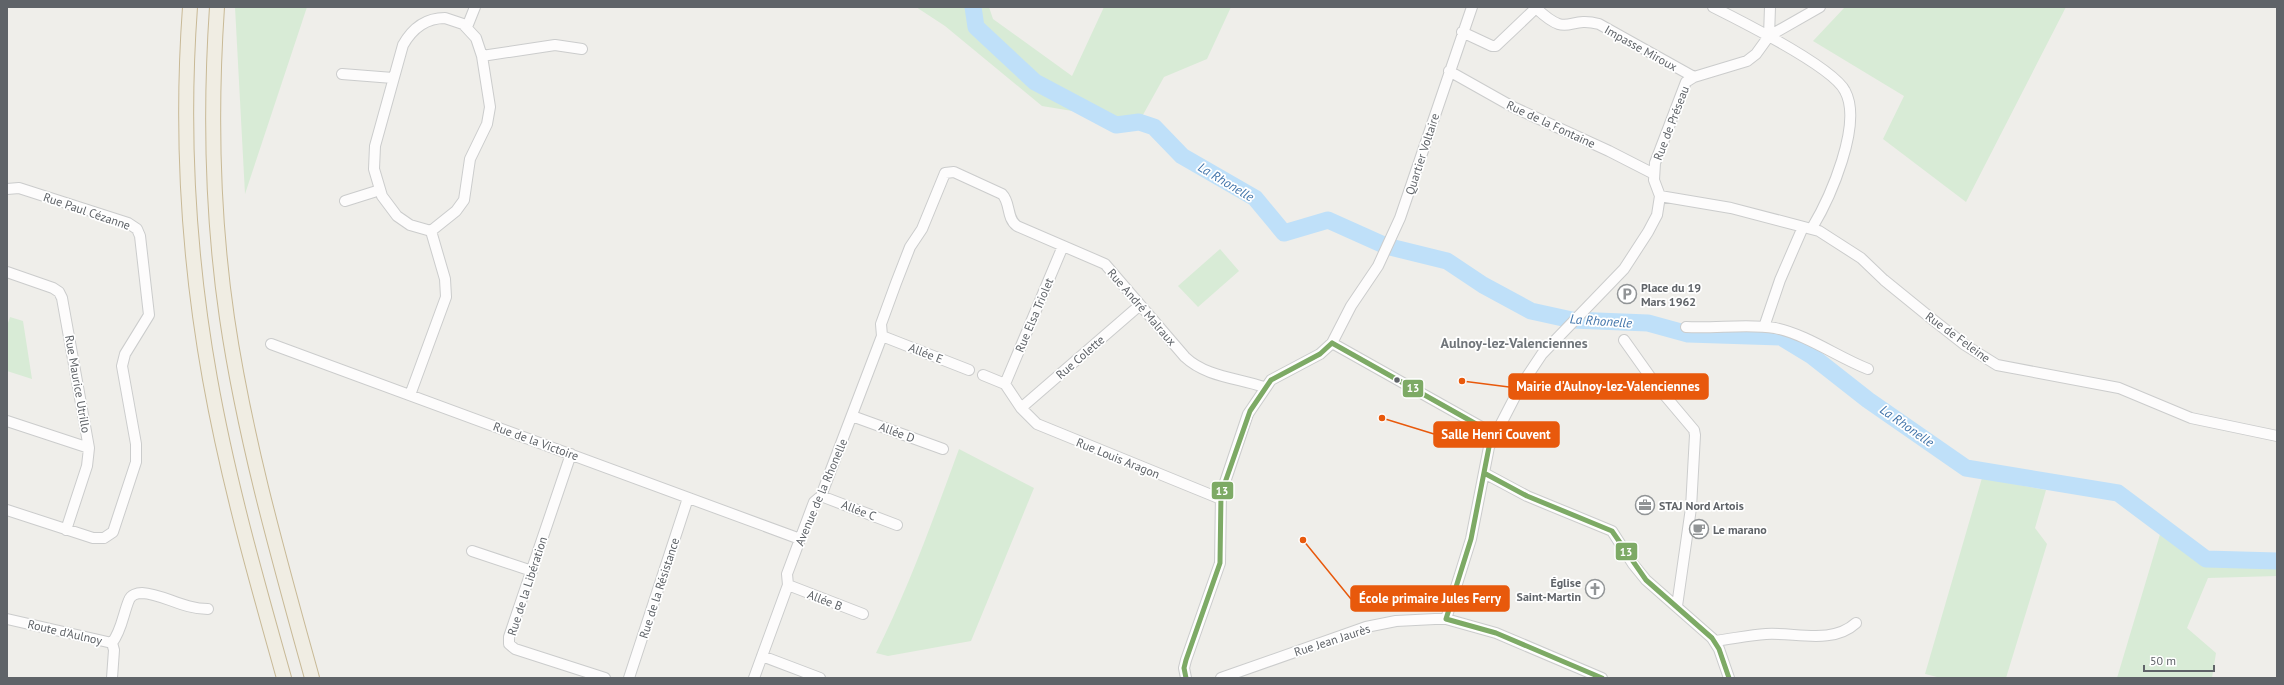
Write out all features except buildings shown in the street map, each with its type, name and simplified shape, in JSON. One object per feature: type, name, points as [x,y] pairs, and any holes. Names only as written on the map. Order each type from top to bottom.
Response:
[{"type":"highway","points":[[190,7],[186,104],[187,173],[192,253],[204,340],[229,469],[284,678]]},
{"type":"highway","points":[[217,7],[213,83],[213,157],[217,229],[226,308],[255,462],[312,678]]},
{"type":"street","points":[[467,27],[475,7]]},
{"type":"street","name":"Quartier Voltaire","points":[[1332,343],[1351,306],[1383,255],[1392,236],[1405,204],[1462,32],[1472,7]]},
{"type":"street","points":[[1462,32],[1496,46],[1536,7]]},
{"type":"street","name":"Impasse Miroux","points":[[1536,7],[1552,22],[1564,26],[1586,22],[1599,24],[1694,77]]},
{"type":"street","points":[[1714,7],[1769,36],[1836,80],[1846,91],[1851,114],[1850,133],[1827,200],[1807,228],[1780,280],[1764,327]]},
{"type":"street","points":[[1769,36],[1770,7]]},
{"type":"street","name":"Rue de Préseau","points":[[1446,619],[1471,539],[1484,473],[1494,434],[1528,374],[1546,349],[1634,257],[1654,220],[1660,196],[1654,174],[1657,158],[1685,85],[1694,77],[1747,61],[1756,54],[1769,36],[1820,7]]},
{"type":"street","points":[[440,18],[455,20],[467,27],[476,38],[482,56],[490,101],[487,124],[470,159],[466,192],[462,203],[452,215],[431,231],[410,225],[401,220],[388,206],[380,190],[375,174],[374,151],[403,45],[418,27],[427,21],[440,18]]},
{"type":"street","points":[[482,56],[555,44],[582,49]]},
{"type":"street","name":"Rue de la Fontaine","points":[[1449,72],[1513,107],[1609,151],[1654,174]]},
{"type":"street","points":[[342,74],[393,78]]},
{"type":"street","name":"Avenue de la Rhonelle","points":[[754,678],[788,586],[787,574],[800,539],[814,502],[822,496],[882,336],[880,324],[910,247],[922,229],[945,173],[954,172],[1002,194],[1006,200],[1012,221],[1017,226]]},
{"type":"street","name":"Rue Paul Cézanne","points":[[7,189],[19,188],[128,224],[137,229],[140,236],[149,316],[125,354],[122,366],[136,451],[135,466],[117,525],[110,534],[97,539],[7,510]]},
{"type":"street","points":[[345,201],[380,190]]},
{"type":"street","name":"Rue de Feleine","points":[[1660,196],[1731,208],[1807,228],[1861,258],[1921,311],[1965,345],[1993,363],[2119,388],[2191,418],[2277,436]]},
{"type":"street","name":"Rue André Malraux","points":[[1017,226],[1105,264],[1185,357],[1194,364],[1226,377],[1264,387]]},
{"type":"street","points":[[410,395],[446,297],[445,279],[431,231]]},
{"type":"street","name":"Rue Elsa Triolet","points":[[1005,384],[1063,246]]},
{"type":"street","name":"Rue Maurice Utrillo","points":[[7,272],[53,288],[59,292],[62,298],[89,448],[87,466],[66,530]]},
{"type":"street","name":"Rue Colette","points":[[1021,408],[1140,305]]},
{"type":"street","points":[[1686,327],[1764,327],[1779,329],[1808,340],[1846,361],[1868,369]]},
{"type":"street","name":"Allée E","points":[[882,336],[969,370]]},
{"type":"street","points":[[1624,340],[1656,385],[1695,432],[1691,502],[1677,606]]},
{"type":"street","points":[[1186,678],[1184,668],[1186,660],[1220,563],[1221,499],[1223,488],[1248,414],[1264,387],[1274,377],[1320,354],[1332,343],[1494,434]]},
{"type":"street","name":"Rue de la Victoire","points":[[271,344],[800,539]]},
{"type":"street","points":[[983,375],[1005,384],[1021,408]]},
{"type":"street","name":"Rue Louis Aragon","points":[[1021,408],[1040,426],[1221,499]]},
{"type":"street","name":"Allée D","points":[[852,416],[943,449]]},
{"type":"street","points":[[7,421],[89,448]]},
{"type":"street","name":"Rue de la Libération","points":[[571,454],[509,637],[511,646],[605,678]]},
{"type":"street","points":[[1484,473],[1527,496],[1612,531],[1642,575],[1714,641],[1729,678]]},
{"type":"street","name":"Allée C","points":[[822,496],[897,525]]},
{"type":"street","name":"Rue de la Résistance","points":[[629,678],[688,498]]},
{"type":"street","points":[[472,551],[532,571]]},
{"type":"street","name":"Allée B","points":[[788,586],[863,614]]},
{"type":"street","points":[[112,643],[118,634],[129,600],[135,594],[144,593],[187,607],[208,609]]},
{"type":"street","name":"Route d'Aulnoy","points":[[7,619],[112,643],[114,650],[112,678]]},
{"type":"street","name":"Rue Jean Jaurès","points":[[1221,678],[1366,628],[1396,621],[1446,619],[1503,636],[1602,678]]},
{"type":"street","points":[[1714,641],[1769,634],[1826,636],[1846,630],[1856,622]]},
{"type":"street","points":[[762,656],[820,678]]},
{"type":"green space","points":[[235,7],[307,7],[245,194]]},
{"type":"green space","points":[[916,7],[989,7],[993,19],[1072,76],[1104,7],[1231,7],[1207,59],[1164,77],[1139,122],[1042,106],[945,26]]},
{"type":"green space","points":[[1845,7],[2066,7],[1966,202],[1883,139],[1904,96],[1813,41]]},
{"type":"green space","points":[[1220,249],[1239,271],[1198,307],[1178,286]]},
{"type":"green space","points":[[10,317],[23,321],[32,379],[7,371],[7,326]]},
{"type":"green space","points":[[959,449],[1034,488],[971,641],[888,656],[876,653],[910,577]]},
{"type":"green space","points":[[1982,478],[2046,490],[2035,528],[2047,544],[2006,678],[1941,678],[1925,674]]},
{"type":"green space","points":[[2164,521],[2212,554],[2277,557],[2277,576],[2208,578],[2187,628],[2216,653],[2212,678],[2117,678]]},
{"type":"waterway","name":"La Rhonelle","points":[[973,7],[976,27],[1035,82],[1116,125],[1139,122],[1154,127],[1182,156],[1255,198],[1284,233],[1328,220],[1386,246],[1447,261],[1483,285],[1531,311],[1572,320],[1648,323],[1688,334],[1781,337],[1812,356],[1868,400],[1966,468],[2118,493],[2206,559],[2277,561]]},
{"type":"transit line","name":"13","points":[[1332,343],[1494,434]]},
{"type":"transit line","name":"13","points":[[1186,678],[1184,668],[1186,660],[1220,563],[1221,494],[1250,411],[1271,380],[1320,354],[1332,343]]},
{"type":"transit line","name":"13","points":[[1446,619],[1471,539],[1489,447],[1494,434]]},
{"type":"transit line","name":"13","points":[[1484,473],[1527,496],[1612,531],[1646,580],[1712,638],[1719,649],[1729,678]]},
{"type":"transit line","name":"13","points":[[1446,619],[1496,633],[1602,678]]},
{"type":"place","name":"Place du 19 Mars 1962","points":[[1627,294]]},
{"type":"place","name":"Mairie d'Aulnoy-lez-Valenciennes","points":[[1462,381]]},
{"type":"place","name":"Salle Henri Couvent","points":[[1382,418]]},
{"type":"place","name":"STAJ Nord Artois","points":[[1645,505]]},
{"type":"place","name":"Le marano","points":[[1699,529]]},
{"type":"place","name":"École primaire Jules Ferry","points":[[1303,540]]},
{"type":"place","name":"Église Saint-Martin","points":[[1595,589]]},
{"type":"district","name":"Aulnoy-lez-Valenciennes","points":[[1514,343]]}]
